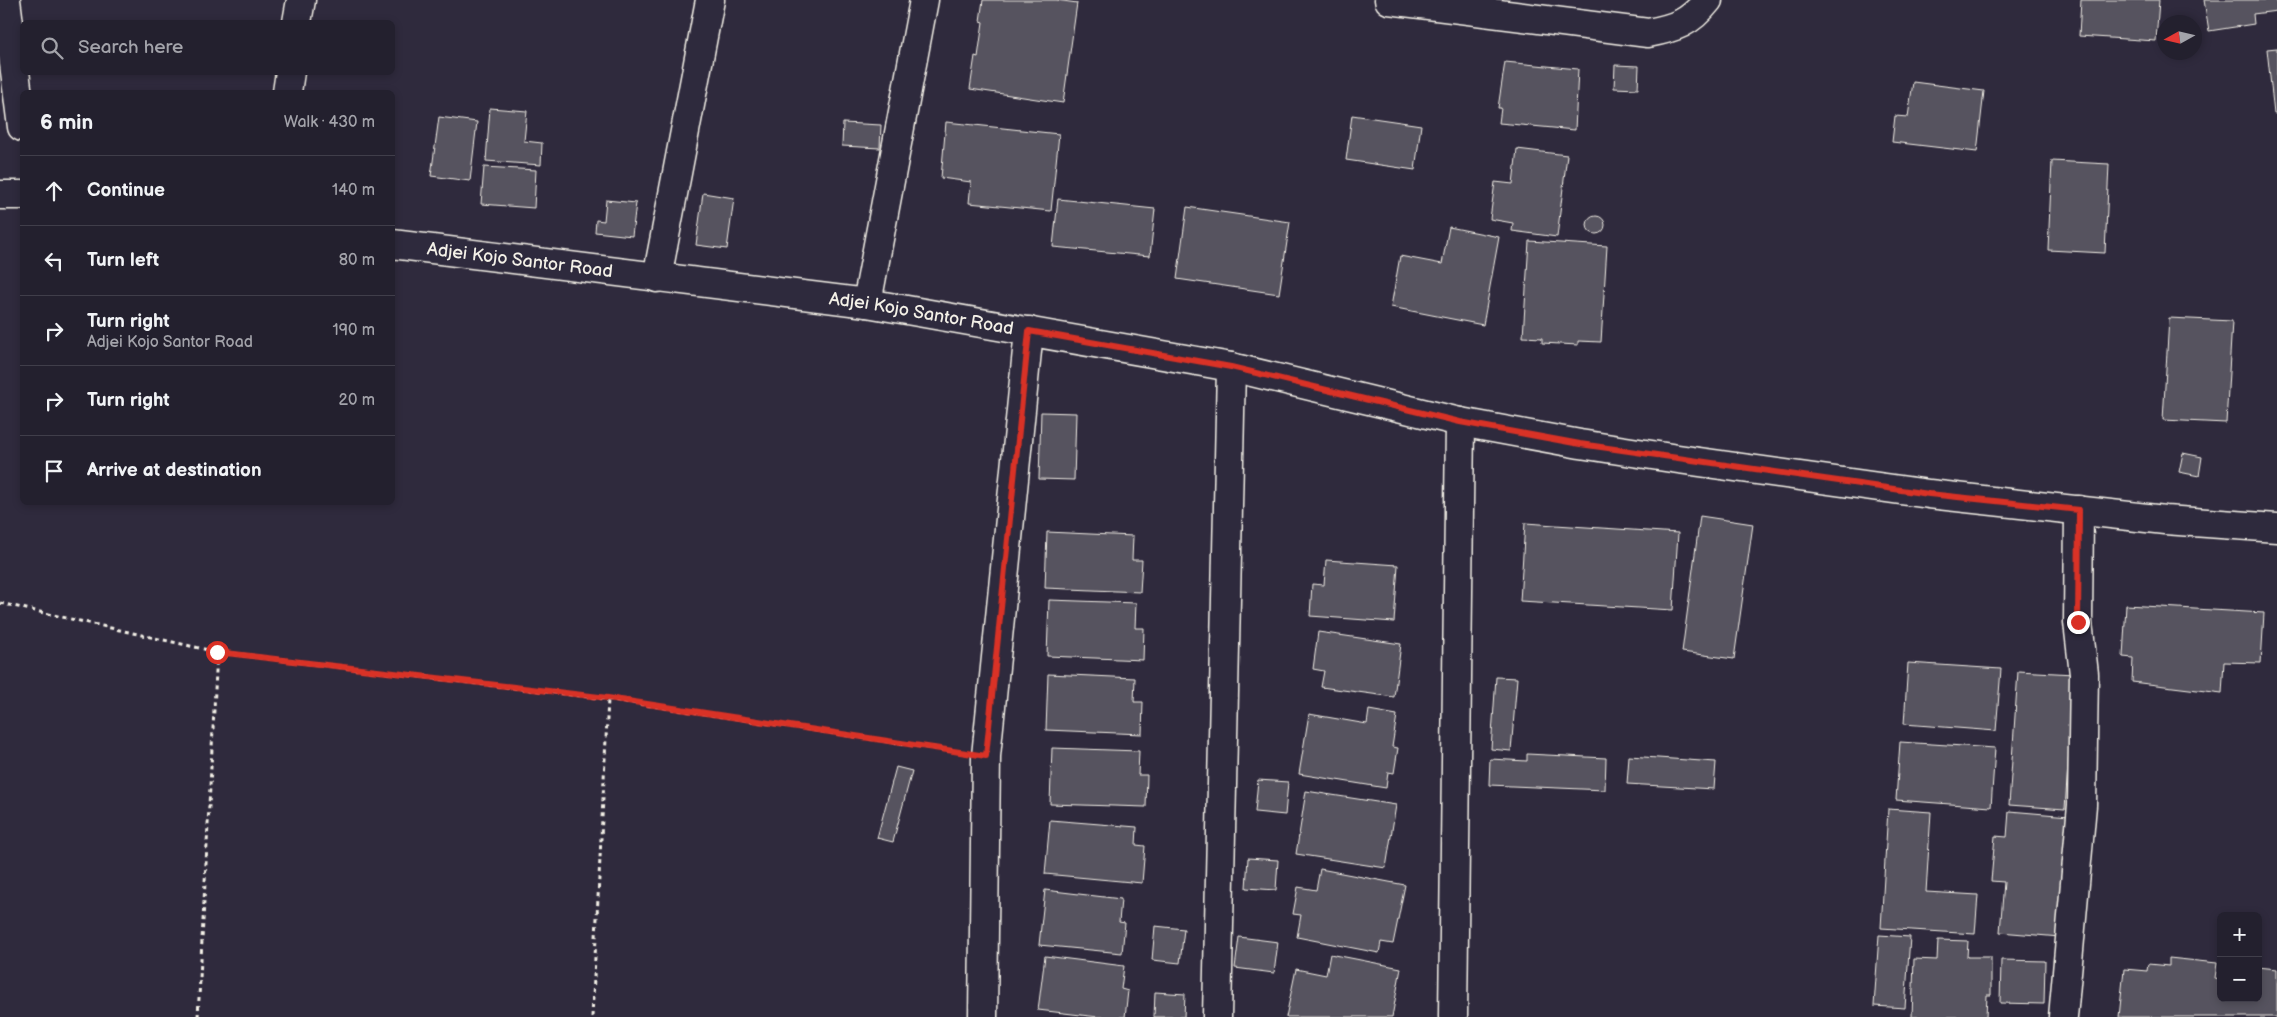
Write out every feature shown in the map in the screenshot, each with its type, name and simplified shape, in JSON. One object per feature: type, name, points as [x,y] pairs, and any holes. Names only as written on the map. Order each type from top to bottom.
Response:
[{"type":"street","points":[[6,0],[20,110]]},
{"type":"street","points":[[297,20],[301,0]]},
{"type":"street","points":[[657,278],[710,0]]},
{"type":"street","points":[[867,303],[924,0]]},
{"type":"street","points":[[1389,0],[1648,33],[1674,28],[1698,12],[1708,0]]},
{"type":"street","points":[[287,90],[290,75]]},
{"type":"street","points":[[0,195],[20,195]]},
{"type":"street","name":"Adjei Kojo Santor Road","points":[[395,244],[867,303],[1231,367],[1460,422],[1580,444],[1678,459],[1929,494],[2165,520],[2277,528]]},
{"type":"street","points":[[984,1017],[986,756],[1029,331]]},
{"type":"street","points":[[1217,1017],[1231,367]]},
{"type":"street","points":[[1453,1017],[1460,422]]},
{"type":"street","points":[[2064,1017],[2082,805],[2084,674],[2078,622],[2079,510]]},
{"type":"path","points":[[0,603],[217,652],[608,698],[986,756]]},
{"type":"path","points":[[198,1017],[217,652]]},
{"type":"path","points":[[592,1017],[608,698]]},
{"type":"building","points":[[983,0],[1056,0],[1077,3],[1063,103],[970,89],[975,56],[978,57],[983,22],[980,21]]},
{"type":"building","points":[[2081,0],[2159,0],[2156,41],[2079,36]]},
{"type":"building","points":[[2204,0],[2277,0],[2277,11],[2253,14],[2254,24],[2209,31]]},
{"type":"building","points":[[2277,48],[2277,113],[2274,114],[2267,49]]},
{"type":"building","points":[[1505,62],[1578,69],[1575,130],[1499,123],[1501,108],[1498,108]]},
{"type":"building","points":[[1615,65],[1639,66],[1638,89],[1614,88]]},
{"type":"building","points":[[1913,82],[1984,91],[1977,152],[1892,142],[1895,116],[1908,117]]},
{"type":"building","points":[[490,108],[527,111],[524,141],[542,143],[541,165],[486,161]]},
{"type":"building","points":[[1352,115],[1421,125],[1415,170],[1346,160]]},
{"type":"building","points":[[439,117],[477,122],[470,181],[431,176]]},
{"type":"building","points":[[946,122],[1059,134],[1051,211],[969,203],[971,182],[941,178]]},
{"type":"building","points":[[843,123],[881,125],[880,148],[842,146]]},
{"type":"building","points":[[1517,149],[1567,155],[1557,237],[1512,231],[1513,223],[1490,219],[1495,182],[1513,184]]},
{"type":"building","points":[[2052,161],[2109,164],[2105,253],[2048,250]]},
{"type":"building","points":[[484,167],[536,170],[534,208],[481,204]]},
{"type":"building","points":[[703,193],[734,198],[727,249],[696,245]]},
{"type":"building","points":[[1058,199],[1155,209],[1150,256],[1053,247]]},
{"type":"building","points":[[606,200],[636,203],[632,236],[595,232],[596,220],[604,221]]},
{"type":"building","points":[[1187,207],[1290,222],[1279,294],[1177,279]]},
{"type":"building","points":[[1592,216],[1600,216],[1605,221],[1603,232],[1592,234],[1587,229],[1587,221]]},
{"type":"building","points":[[1449,227],[1499,237],[1483,325],[1391,307],[1400,256],[1442,264]]},
{"type":"building","points":[[1529,241],[1607,246],[1601,342],[1578,341],[1578,345],[1542,343],[1542,338],[1523,337]]},
{"type":"building","points":[[2169,318],[2232,321],[2226,423],[2163,420]]},
{"type":"building","points":[[1041,412],[1076,413],[1074,480],[1039,479]]},
{"type":"building","points":[[2183,453],[2202,457],[2199,476],[2179,472]]},
{"type":"building","points":[[1700,516],[1753,524],[1734,659],[1682,652]]},
{"type":"building","points":[[1525,523],[1678,533],[1673,610],[1520,601]]},
{"type":"building","points":[[1047,532],[1133,536],[1132,560],[1142,560],[1140,592],[1045,588]]},
{"type":"building","points":[[1326,560],[1398,565],[1394,622],[1310,616],[1312,584],[1324,585]]},
{"type":"building","points":[[1049,600],[1136,603],[1135,628],[1144,628],[1143,660],[1047,656]]},
{"type":"building","points":[[2126,605],[2264,613],[2261,663],[2224,662],[2222,693],[2132,682],[2133,658],[2123,657]]},
{"type":"building","points":[[1318,632],[1401,644],[1394,697],[1321,687],[1324,671],[1313,669]]},
{"type":"building","points":[[1908,663],[2001,669],[1996,731],[1904,724]]},
{"type":"building","points":[[2018,671],[2074,674],[2065,809],[2009,805]]},
{"type":"building","points":[[1048,674],[1135,678],[1134,702],[1143,702],[1142,734],[1046,730]]},
{"type":"building","points":[[1496,677],[1517,678],[1511,751],[1491,749]]},
{"type":"building","points":[[1369,710],[1397,715],[1392,747],[1398,748],[1394,773],[1388,772],[1386,788],[1299,774],[1309,714],[1367,724]]},
{"type":"building","points":[[1900,742],[1995,748],[1991,807],[1896,800]]},
{"type":"building","points":[[1052,748],[1139,751],[1138,775],[1147,775],[1146,807],[1050,804]]},
{"type":"building","points":[[1527,754],[1606,758],[1605,790],[1489,785],[1490,759],[1527,761]]},
{"type":"building","points":[[1629,756],[1716,762],[1714,789],[1627,784]]},
{"type":"building","points":[[896,767],[912,771],[893,842],[877,838]]},
{"type":"building","points":[[1258,780],[1288,782],[1285,815],[1255,812]]},
{"type":"building","points":[[1306,791],[1396,805],[1386,868],[1296,854]]},
{"type":"building","points":[[1888,809],[1931,812],[1926,892],[1978,895],[1975,934],[1881,928]]},
{"type":"building","points":[[2009,811],[2069,816],[2060,937],[2000,932],[2004,882],[1991,881],[1995,836],[2007,837]]},
{"type":"building","points":[[1050,820],[1137,827],[1136,845],[1145,846],[1142,883],[1045,874]]},
{"type":"building","points":[[1248,858],[1278,860],[1276,890],[1246,888]]},
{"type":"building","points":[[1320,869],[1405,885],[1393,944],[1381,942],[1379,953],[1297,937],[1301,915],[1293,914],[1298,887],[1316,890]]},
{"type":"building","points":[[1045,890],[1121,899],[1119,922],[1125,923],[1122,953],[1039,945]]},
{"type":"building","points":[[1155,926],[1184,929],[1180,963],[1152,960]]},
{"type":"building","points":[[1879,935],[1910,937],[1905,1008],[1874,1006]]},
{"type":"building","points":[[1239,937],[1278,942],[1274,973],[1235,968]]},
{"type":"building","points":[[1938,940],[1968,941],[1967,957],[1991,957],[1991,995],[1987,995],[1986,1017],[1912,1017],[1914,959],[1937,960]]},
{"type":"building","points":[[1330,954],[1401,968],[1392,1017],[1286,1017],[1296,969],[1326,975]]},
{"type":"building","points":[[1045,956],[1124,966],[1121,989],[1128,991],[1125,1017],[1098,1017],[1038,1010]]},
{"type":"building","points":[[2169,958],[2217,963],[2215,978],[2217,978],[2217,1002],[2262,1002],[2262,967],[2277,969],[2277,1017],[2119,1017],[2124,969],[2147,971],[2148,964],[2169,966]]},
{"type":"building","points":[[2001,960],[2045,961],[2044,1004],[2000,1003]]},
{"type":"building","points":[[1155,992],[1185,994],[1184,1017],[1154,1017]]},
{"type":"route","points":[[217,652],[608,698],[986,756],[1029,331],[1231,367],[1460,422],[1580,444],[1929,494],[2079,510],[2078,622]]}]
